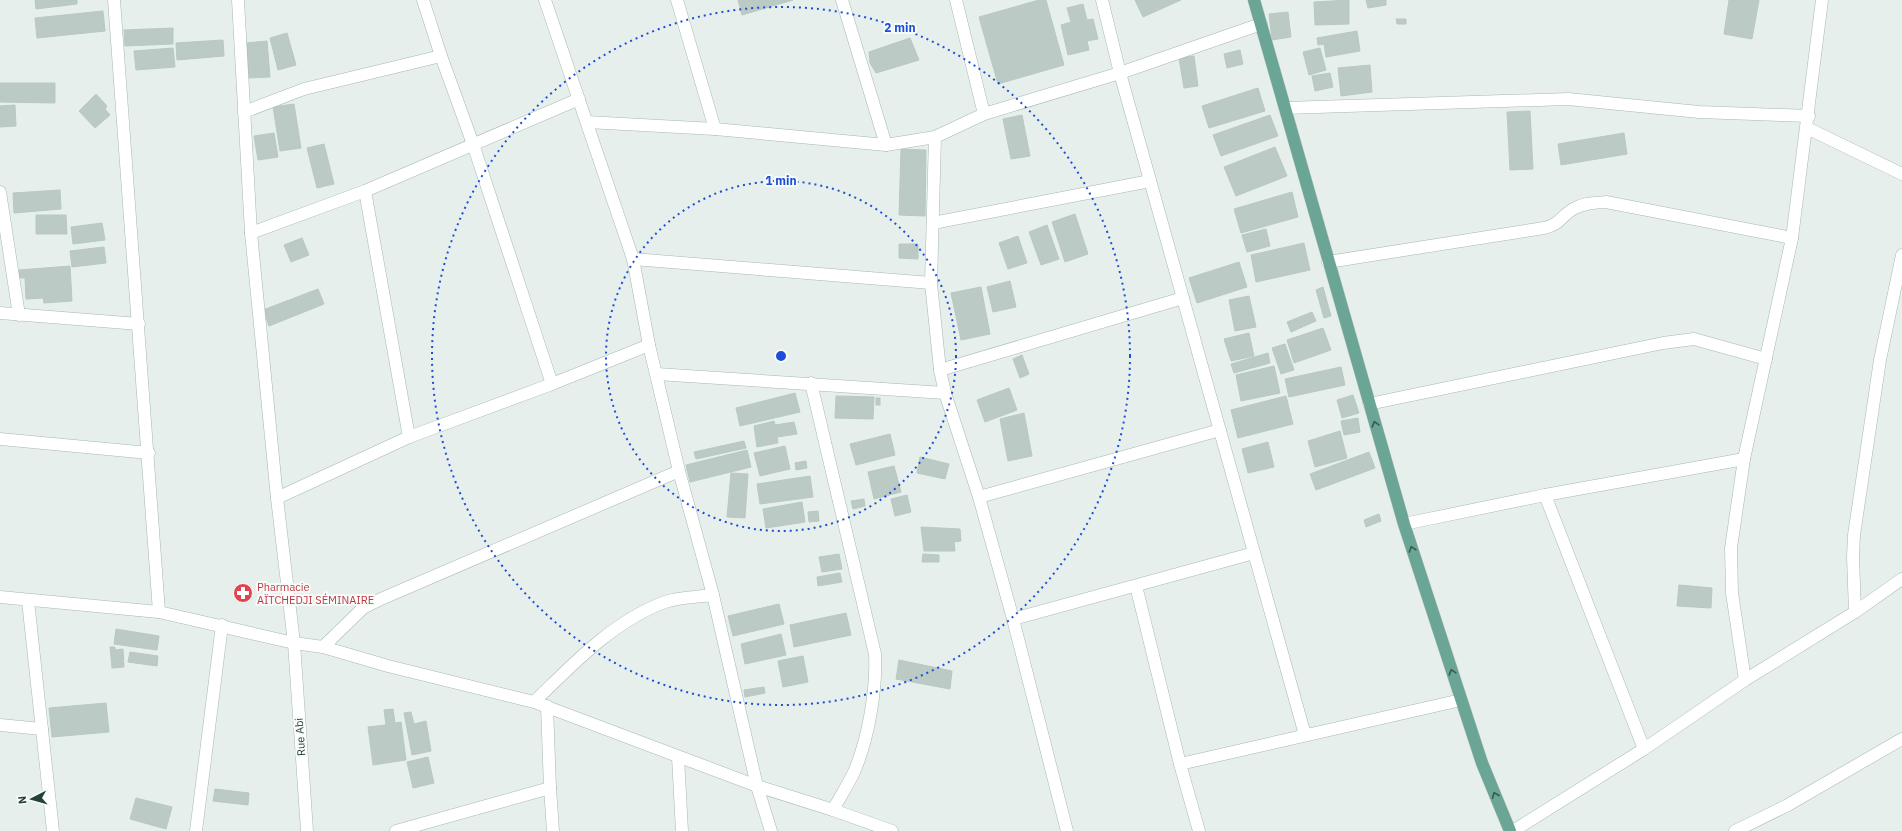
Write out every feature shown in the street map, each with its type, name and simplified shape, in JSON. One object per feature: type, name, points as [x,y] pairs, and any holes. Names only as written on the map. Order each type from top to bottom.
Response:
[{"type":"main road","points":[[1254,0],[1404,524],[1482,764],[1512,831]]},
{"type":"street","points":[[114,0],[149,453],[159,612]]},
{"type":"street","name":"Rue Abi","points":[[238,0],[251,233],[277,498],[294,643],[307,831]]},
{"type":"street","points":[[423,0],[441,56],[474,144],[552,384]]},
{"type":"street","points":[[545,0],[633,259],[650,345],[679,471],[713,595],[757,786],[771,831]]},
{"type":"street","points":[[677,0],[715,129]]},
{"type":"street","points":[[842,0],[886,145]]},
{"type":"street","points":[[956,0],[984,114]]},
{"type":"street","points":[[1102,0],[1120,73],[1305,735]]},
{"type":"street","points":[[1745,680],[1732,592],[1731,548],[1744,459],[1792,238],[1809,116],[1822,0]]},
{"type":"street","points":[[587,122],[715,129],[886,145],[935,137],[984,114],[1120,73],[1261,24]]},
{"type":"street","points":[[244,112],[304,89],[441,56]]},
{"type":"street","points":[[251,233],[365,191],[579,99]]},
{"type":"street","points":[[1285,108],[1568,99],[1699,112],[1809,116]]},
{"type":"street","points":[[1807,128],[1902,174]]},
{"type":"street","points":[[935,137],[931,283],[940,370],[1013,619],[1067,831]]},
{"type":"street","points":[[933,224],[1150,181]]},
{"type":"street","points":[[365,191],[409,437]]},
{"type":"street","points":[[0,192],[19,315]]},
{"type":"street","points":[[1328,262],[1544,228],[1555,225],[1572,210],[1586,204],[1606,202],[1792,238]]},
{"type":"street","points":[[1855,612],[1853,558],[1854,535],[1880,360],[1902,255]]},
{"type":"street","points":[[633,259],[931,283]]},
{"type":"street","points":[[940,370],[1183,298]]},
{"type":"street","points":[[0,313],[139,324]]},
{"type":"street","points":[[1369,404],[1662,343],[1694,340],[1766,359]]},
{"type":"street","points":[[277,498],[409,437],[552,384],[650,345]]},
{"type":"street","points":[[657,374],[946,393]]},
{"type":"street","points":[[811,383],[875,654],[874,694],[865,736],[854,770],[833,810]]},
{"type":"street","points":[[978,497],[1220,430]]},
{"type":"street","points":[[0,439],[149,453]]},
{"type":"street","points":[[1404,524],[1545,495],[1744,459]]},
{"type":"street","points":[[323,647],[357,613],[375,602],[679,471]]},
{"type":"street","points":[[1545,495],[1644,749]]},
{"type":"street","points":[[1013,619],[1254,553]]},
{"type":"street","points":[[1512,831],[1644,749],[1745,680],[1855,612],[1902,580]]},
{"type":"street","points":[[1136,586],[1180,764],[1199,831]]},
{"type":"street","points":[[534,702],[599,643],[634,617],[666,602],[713,595]]},
{"type":"street","points":[[0,597],[159,612],[222,625],[294,643],[323,647],[388,666],[534,702],[757,786],[833,810],[892,831]]},
{"type":"street","points":[[28,600],[53,831]]},
{"type":"street","points":[[196,831],[222,625]]},
{"type":"street","points":[[1180,764],[1462,700]]},
{"type":"street","points":[[547,706],[553,831]]},
{"type":"street","points":[[0,726],[42,729]]},
{"type":"street","points":[[1735,831],[1786,806],[1902,739]]},
{"type":"street","points":[[678,757],[682,831]]},
{"type":"street","points":[[396,831],[550,788]]},
{"type":"building","points":[[35,0],[77,0],[77,4],[36,9]]},
{"type":"building","points":[[738,0],[793,0],[742,15]]},
{"type":"building","points":[[1039,0],[1046,0],[1064,65],[998,84],[979,17]]},
{"type":"building","points":[[1135,0],[1181,0],[1143,17]]},
{"type":"building","points":[[1349,0],[1349,24],[1315,25],[1314,2]]},
{"type":"building","points":[[1366,0],[1386,0],[1386,5],[1368,8]]},
{"type":"building","points":[[1729,0],[1759,0],[1752,39],[1724,34]]},
{"type":"building","points":[[1083,4],[1087,20],[1093,19],[1098,39],[1087,41],[1089,50],[1068,55],[1061,25],[1071,22],[1067,8]]},
{"type":"building","points":[[103,11],[105,31],[37,38],[35,18]]},
{"type":"building","points":[[1288,12],[1291,37],[1272,40],[1269,14]]},
{"type":"building","points":[[1396,19],[1406,19],[1406,24],[1397,24]]},
{"type":"building","points":[[173,28],[173,44],[125,46],[124,30]]},
{"type":"building","points":[[1357,31],[1360,51],[1326,57],[1324,44],[1318,45],[1317,38]]},
{"type":"building","points":[[287,33],[296,65],[278,70],[270,38]]},
{"type":"building","points":[[910,38],[919,60],[876,73],[870,63],[869,52]]},
{"type":"building","points":[[223,40],[224,56],[177,60],[176,43]]},
{"type":"building","points":[[267,41],[270,77],[249,78],[246,43]]},
{"type":"building","points":[[173,48],[175,67],[136,70],[134,51]]},
{"type":"building","points":[[1320,48],[1326,70],[1309,75],[1303,52]]},
{"type":"building","points":[[1240,50],[1243,64],[1227,68],[1224,54]]},
{"type":"building","points":[[1194,56],[1198,86],[1184,88],[1179,58]]},
{"type":"building","points":[[1370,65],[1372,92],[1341,96],[1338,68]]},
{"type":"building","points":[[1330,73],[1333,87],[1315,91],[1312,76]]},
{"type":"building","points":[[0,83],[55,83],[55,103],[0,102]]},
{"type":"building","points":[[1258,88],[1265,111],[1209,128],[1202,106]]},
{"type":"building","points":[[96,94],[107,106],[105,109],[110,115],[95,128],[79,111]]},
{"type":"building","points":[[294,104],[301,148],[280,151],[273,107]]},
{"type":"building","points":[[15,105],[16,126],[0,127],[0,106]]},
{"type":"building","points":[[1530,111],[1533,169],[1510,170],[1507,112]]},
{"type":"building","points":[[1022,115],[1030,156],[1011,159],[1003,119]]},
{"type":"building","points":[[1270,115],[1278,136],[1221,156],[1213,135]]},
{"type":"building","points":[[274,133],[278,157],[258,160],[254,136]]},
{"type":"building","points":[[1624,133],[1627,154],[1561,165],[1558,144]]},
{"type":"building","points":[[324,144],[334,184],[317,188],[307,148]]},
{"type":"building","points":[[1275,147],[1287,176],[1236,196],[1224,167]]},
{"type":"building","points":[[901,149],[926,150],[925,216],[899,215]]},
{"type":"building","points":[[60,190],[61,209],[14,213],[13,193]]},
{"type":"building","points":[[1292,192],[1298,217],[1241,233],[1234,209]]},
{"type":"building","points":[[1075,214],[1088,254],[1065,262],[1052,222]]},
{"type":"building","points":[[36,215],[66,215],[67,234],[36,234]]},
{"type":"building","points":[[102,223],[105,240],[73,244],[71,227]]},
{"type":"building","points":[[1047,225],[1059,259],[1041,265],[1029,232]]},
{"type":"building","points":[[1266,229],[1270,246],[1247,252],[1242,235]]},
{"type":"building","points":[[1018,236],[1027,263],[1008,269],[999,243]]},
{"type":"building","points":[[302,238],[309,255],[291,262],[284,245]]},
{"type":"building","points":[[1304,243],[1310,270],[1256,282],[1251,255]]},
{"type":"building","points":[[899,244],[918,244],[918,259],[899,258]]},
{"type":"building","points":[[104,247],[106,263],[72,267],[70,251]]},
{"type":"building","points":[[1239,262],[1247,287],[1197,303],[1189,278]]},
{"type":"building","points":[[70,266],[72,301],[44,303],[43,298],[26,299],[25,278],[19,278],[19,270]]},
{"type":"building","points":[[1010,281],[1016,307],[993,312],[987,287]]},
{"type":"building","points":[[981,287],[990,334],[961,340],[951,293]]},
{"type":"building","points":[[1323,287],[1331,316],[1324,318],[1316,290]]},
{"type":"building","points":[[318,289],[324,304],[269,326],[263,310]]},
{"type":"building","points":[[1249,296],[1256,327],[1235,331],[1229,300]]},
{"type":"building","points":[[1312,312],[1316,321],[1291,332],[1287,322]]},
{"type":"building","points":[[1323,328],[1331,350],[1294,363],[1287,340]]},
{"type":"building","points":[[1249,333],[1254,356],[1231,361],[1224,339]]},
{"type":"building","points":[[1285,344],[1294,370],[1281,374],[1272,348]]},
{"type":"building","points":[[1268,353],[1270,363],[1234,373],[1231,364]]},
{"type":"building","points":[[1022,355],[1029,374],[1020,378],[1013,359]]},
{"type":"building","points":[[1274,366],[1280,393],[1241,401],[1236,375]]},
{"type":"building","points":[[1341,367],[1345,385],[1289,397],[1285,379]]},
{"type":"building","points":[[1009,388],[1017,410],[985,422],[977,400]]},
{"type":"building","points":[[795,393],[800,412],[740,426],[736,408]]},
{"type":"building","points":[[1353,395],[1359,413],[1342,418],[1337,400]]},
{"type":"building","points":[[836,396],[874,397],[873,419],[835,418]]},
{"type":"building","points":[[1286,396],[1293,424],[1238,438],[1231,410]]},
{"type":"building","points":[[876,398],[880,398],[880,405],[876,405]]},
{"type":"building","points":[[1024,413],[1032,456],[1008,461],[1000,419]]},
{"type":"building","points":[[1358,418],[1360,432],[1344,435],[1341,421]]},
{"type":"building","points":[[774,421],[775,425],[794,422],[797,434],[777,437],[778,443],[757,447],[754,426]]},
{"type":"building","points":[[1340,431],[1347,458],[1315,467],[1308,441]]},
{"type":"building","points":[[890,434],[895,455],[856,465],[850,444]]},
{"type":"building","points":[[744,441],[746,448],[696,459],[694,452]]},
{"type":"building","points":[[1268,442],[1274,467],[1248,473],[1242,449]]},
{"type":"building","points":[[785,446],[790,469],[760,476],[754,453]]},
{"type":"building","points":[[747,450],[751,467],[690,482],[686,465]]},
{"type":"building","points":[[1369,452],[1375,468],[1316,490],[1310,474]]},
{"type":"building","points":[[920,457],[949,464],[945,479],[917,473]]},
{"type":"building","points":[[806,461],[807,468],[796,470],[795,463]]},
{"type":"building","points":[[894,466],[901,492],[874,499],[868,472]]},
{"type":"building","points":[[731,473],[748,474],[745,518],[727,517]]},
{"type":"building","points":[[810,476],[813,497],[760,504],[757,484]]},
{"type":"building","points":[[907,495],[911,512],[895,516],[891,499]]},
{"type":"building","points":[[864,499],[865,506],[853,509],[851,501]]},
{"type":"building","points":[[802,502],[805,522],[766,528],[763,509]]},
{"type":"building","points":[[818,511],[819,521],[809,522],[808,512]]},
{"type":"building","points":[[1379,514],[1381,521],[1366,527],[1364,520]]},
{"type":"building","points":[[921,527],[960,529],[961,541],[954,542],[955,551],[924,551]]},
{"type":"building","points":[[839,554],[842,569],[822,572],[819,557]]},
{"type":"building","points":[[923,554],[939,555],[939,562],[922,562]]},
{"type":"building","points":[[840,573],[842,582],[818,586],[817,577]]},
{"type":"building","points":[[1679,585],[1712,588],[1711,608],[1677,606]]},
{"type":"building","points":[[779,604],[784,624],[733,636],[728,616]]},
{"type":"building","points":[[846,613],[851,635],[794,647],[790,625]]},
{"type":"building","points":[[116,629],[159,636],[157,650],[114,644]]},
{"type":"building","points":[[781,634],[786,655],[745,664],[741,644]]},
{"type":"building","points":[[110,647],[115,647],[115,650],[123,649],[124,667],[112,668]]},
{"type":"building","points":[[130,652],[158,656],[157,666],[128,662]]},
{"type":"building","points":[[803,656],[808,682],[783,687],[778,661]]},
{"type":"building","points":[[899,660],[952,671],[950,689],[896,679]]},
{"type":"building","points":[[764,687],[765,693],[745,697],[744,690]]},
{"type":"building","points":[[106,703],[109,732],[52,737],[49,708]]},
{"type":"building","points":[[393,709],[395,723],[401,722],[406,760],[373,765],[368,727],[386,725],[384,710]]},
{"type":"building","points":[[411,712],[414,724],[426,721],[431,751],[412,755],[404,713]]},
{"type":"building","points":[[428,757],[434,783],[413,788],[407,762]]},
{"type":"building","points":[[215,789],[249,793],[248,805],[213,801]]},
{"type":"building","points":[[136,798],[172,807],[166,829],[130,819]]},
{"type":"place","name":"Pharmacie AÏTCHEDJI SÉMINAIRE","points":[[243,593]]}]
